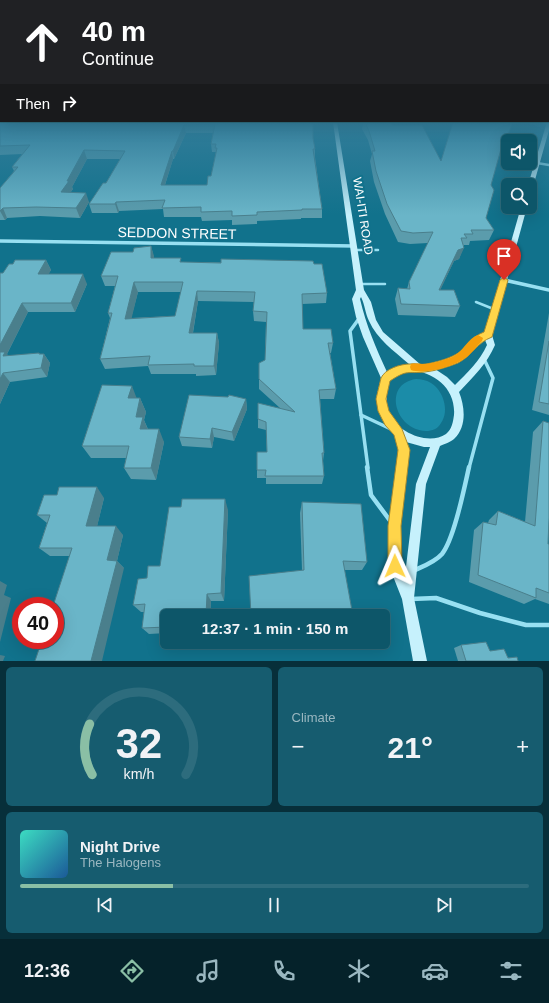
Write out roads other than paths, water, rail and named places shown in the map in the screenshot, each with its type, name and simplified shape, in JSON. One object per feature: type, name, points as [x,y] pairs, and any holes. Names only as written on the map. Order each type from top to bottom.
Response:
[{"type":"street","name":"WAI-ITI ROAD","points":[[340,153],[360,287],[367,302],[372,320],[380,334],[421,368]]},
{"type":"street","points":[[540,153],[537,163],[549,165]]},
{"type":"street","points":[[454,391],[484,359],[491,345],[488,335],[522,214]]},
{"type":"street","name":"SEDDON STREET","points":[[0,241],[354,248]]},
{"type":"street","points":[[504,280],[549,290]]},
{"type":"street","name":"WAI-ITI ROAD","points":[[360,287],[356,298],[360,317],[367,337],[386,378]]},
{"type":"street","points":[[420,661],[408,599],[395,566],[394,526],[404,450],[398,433],[384,411],[381,399],[386,378],[398,370],[421,368],[455,360],[465,354],[478,338],[488,335]]},
{"type":"street","points":[[398,433],[420,443],[436,443],[449,436],[457,428],[460,417],[454,391],[446,380],[421,368]]},
{"type":"street","points":[[408,599],[421,484],[436,443]]},
{"type":"lane","points":[[354,248],[378,250]]},
{"type":"lane","points":[[493,252],[510,257]]},
{"type":"lane","points":[[360,287],[385,284]]},
{"type":"lane","points":[[476,302],[496,310]]},
{"type":"lane","points":[[360,317],[350,331],[371,495],[394,526]]},
{"type":"lane","points":[[412,572],[436,560],[446,550],[451,536],[493,378],[484,359]]},
{"type":"lane","points":[[361,415],[398,433]]},
{"type":"lane","points":[[408,599],[436,598],[480,613],[526,625],[549,625]]}]
